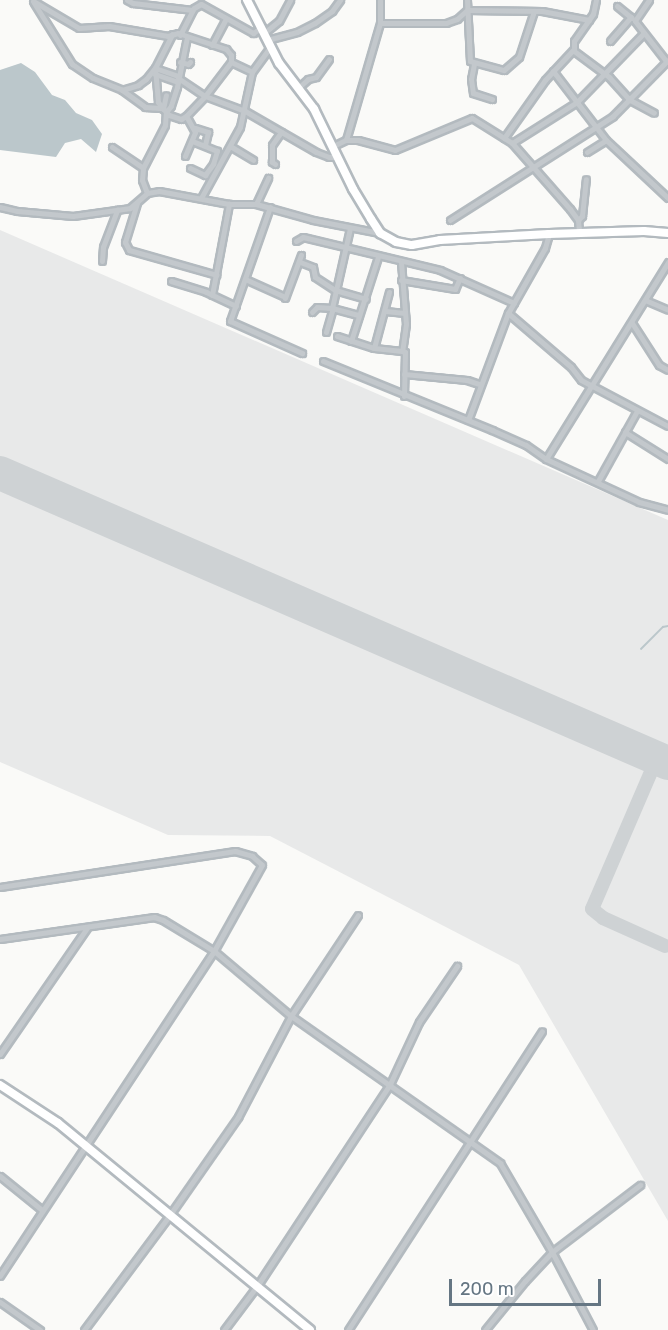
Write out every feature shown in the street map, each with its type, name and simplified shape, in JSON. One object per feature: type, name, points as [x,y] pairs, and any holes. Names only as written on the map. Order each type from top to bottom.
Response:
[{"type":"main road","points":[[247,0],[283,69],[314,109],[337,157],[380,233],[396,242],[412,245],[440,240],[579,232],[668,233]]},
{"type":"main road","points":[[0,1085],[50,1117],[310,1330]]},
{"type":"street","points":[[32,0],[79,28],[109,26],[183,36],[230,52],[231,62],[186,116],[176,118],[163,110],[145,107],[122,90],[93,78],[72,64],[32,0]]},
{"type":"street","points":[[127,0],[133,3],[193,10]]},
{"type":"street","points":[[201,198],[230,146],[245,111],[252,72],[266,37],[279,21],[290,0]]},
{"type":"street","points":[[163,110],[171,106],[178,79],[183,36],[193,10],[201,4],[253,33],[266,37],[297,32],[315,23],[332,11],[340,0]]},
{"type":"street","points":[[346,140],[380,23],[380,0]]},
{"type":"street","points":[[467,0],[470,61],[474,64],[504,70],[519,57],[534,11]]},
{"type":"street","points":[[596,0],[589,20],[574,41],[574,51],[606,74],[630,100],[654,113]]},
{"type":"street","points":[[610,41],[649,0]]},
{"type":"street","points":[[450,220],[597,126],[630,100],[667,61],[633,19],[617,6]]},
{"type":"street","points":[[380,23],[446,23],[457,19],[467,10],[534,11],[573,15],[589,20]]},
{"type":"street","points":[[212,45],[226,19]]},
{"type":"street","points":[[122,90],[138,85],[155,71],[172,34]]},
{"type":"street","points":[[512,143],[577,102],[644,34]]},
{"type":"street","points":[[504,138],[553,71],[574,48]]},
{"type":"street","points":[[298,88],[308,79],[316,77],[329,59]]},
{"type":"street","points":[[180,62],[188,64],[190,62]]},
{"type":"street","points":[[231,62],[252,72]]},
{"type":"street","points":[[474,64],[471,79],[474,93],[492,99]]},
{"type":"street","points":[[155,71],[178,79],[205,96],[245,111],[316,152],[329,157],[337,157]]},
{"type":"street","points":[[147,193],[142,180],[143,168],[165,125],[155,71]]},
{"type":"street","points":[[553,71],[606,140],[668,198]]},
{"type":"street","points":[[163,110],[166,95]]},
{"type":"street","points":[[186,116],[195,128],[208,132],[205,145]]},
{"type":"street","points":[[333,146],[346,140],[358,140],[395,150],[472,118],[512,143],[578,220],[579,232]]},
{"type":"street","points":[[185,156],[195,128]]},
{"type":"street","points":[[510,129],[520,137]]},
{"type":"street","points":[[275,164],[272,162],[272,146],[281,132]]},
{"type":"street","points":[[587,152],[606,140]]},
{"type":"street","points":[[190,168],[205,175],[209,171],[216,151],[192,141]]},
{"type":"street","points":[[230,146],[253,160]]},
{"type":"street","points":[[112,147],[143,168]]},
{"type":"street","points":[[256,204],[268,177]]},
{"type":"street","points":[[578,220],[582,216],[586,178]]},
{"type":"street","points":[[0,207],[17,211],[73,216],[130,208],[147,193],[159,191],[230,204],[256,204],[313,220],[380,233]]},
{"type":"street","points":[[137,202],[125,242],[129,250],[217,275]]},
{"type":"street","points":[[212,295],[230,204]]},
{"type":"street","points":[[270,207],[230,321],[302,353]]},
{"type":"street","points":[[102,261],[103,247],[117,210]]},
{"type":"street","points":[[326,332],[351,228]]},
{"type":"street","points":[[468,420],[479,384],[508,313],[545,248],[549,234]]},
{"type":"street","points":[[296,241],[303,237],[440,270],[514,303]]},
{"type":"street","points":[[351,341],[378,256]]},
{"type":"street","points":[[245,279],[285,297],[300,258],[313,267],[315,277],[335,290],[366,299]]},
{"type":"street","points":[[546,459],[632,323],[668,261]]},
{"type":"street","points":[[401,262],[405,313],[402,351],[405,352],[404,396]]},
{"type":"street","points":[[401,280],[455,289],[459,278]]},
{"type":"street","points":[[171,281],[236,306]]},
{"type":"street","points":[[374,348],[389,292]]},
{"type":"street","points":[[645,300],[668,310]]},
{"type":"street","points":[[312,312],[318,307],[333,308],[359,315]]},
{"type":"street","points":[[385,311],[405,313]]},
{"type":"street","points":[[508,313],[571,367],[581,380],[668,426]]},
{"type":"street","points":[[632,323],[658,365],[668,370]]},
{"type":"street","points":[[337,336],[374,348],[402,351]]},
{"type":"street","points":[[323,361],[526,445],[546,459],[598,481],[639,502],[668,510]]},
{"type":"street","points":[[404,374],[467,380],[479,384]]},
{"type":"street","points":[[598,481],[637,411]]},
{"type":"street","points":[[625,432],[668,459]]},
{"type":"street","points":[[0,887],[235,851],[252,856],[262,865],[214,951],[0,1276]]},
{"type":"street","points":[[84,1330],[170,1216],[238,1117],[291,1016],[358,915]]},
{"type":"street","points":[[0,939],[154,917],[163,920],[214,951],[291,1016],[500,1163],[508,1173],[552,1252],[593,1330]]},
{"type":"street","points":[[0,1054],[87,928]]},
{"type":"street","points":[[224,1330],[257,1286],[390,1084],[419,1022],[457,966]]},
{"type":"street","points":[[348,1330],[542,1031]]},
{"type":"street","points":[[0,1176],[42,1210]]},
{"type":"street","points":[[485,1330],[552,1252],[640,1185]]},
{"type":"street","points":[[0,1302],[40,1330]]},
{"type":"shaded area","points":[[21,63],[35,72],[52,95],[65,100],[76,113],[92,120],[102,134],[96,152],[81,139],[65,143],[56,157],[0,150],[0,70]]},
{"type":"shaded area","points":[[0,230],[668,520],[668,1221],[519,965],[270,836],[168,835],[0,762]]},
{"type":"waterway","points":[[641,649],[663,627],[668,626]]},
{"type":"taxiway","points":[[657,758],[592,909],[603,918],[665,946]]},
{"type":"runway","points":[[0,473],[668,763]]}]
